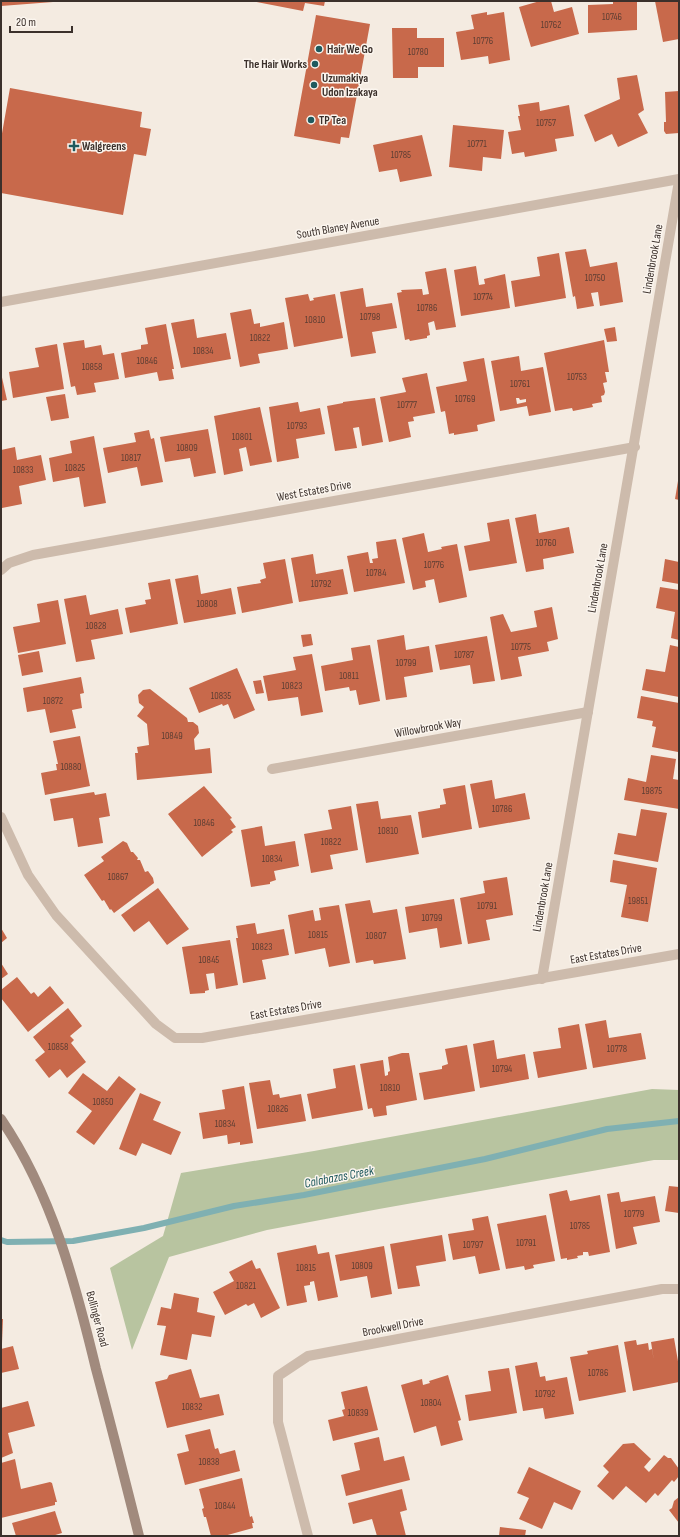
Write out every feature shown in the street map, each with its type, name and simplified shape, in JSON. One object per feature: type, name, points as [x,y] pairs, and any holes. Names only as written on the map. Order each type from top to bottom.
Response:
[{"type":"main road","name":"Bollinger Road","points":[[1,1119],[16,1141],[47,1205],[70,1270],[139,1536]]},
{"type":"street","name":"South Blaney Avenue","points":[[1,302],[679,180]]},
{"type":"street","name":"Lindenbrook Lane","points":[[542,978],[635,447],[679,180]]},
{"type":"street","name":"West Estates Drive","points":[[1,570],[9,563],[33,555],[635,447]]},
{"type":"street","name":"Willowbrook Way","points":[[272,769],[588,712]]},
{"type":"street","name":"East Estates Drive","points":[[1,819],[28,875],[56,915],[156,1024],[175,1038],[202,1038],[679,954]]},
{"type":"street","name":"Brookwell Drive","points":[[308,1536],[278,1422],[278,1376],[308,1356],[662,1289],[679,1289]]},
{"type":"green space","points":[[652,1089],[679,1090],[679,1160],[654,1160],[267,1230],[169,1257],[132,1350],[110,1268],[163,1236],[181,1173],[314,1151]]},
{"type":"building","points":[[1,1],[53,1],[53,2],[1,6]]},
{"type":"building","points":[[252,1],[325,1],[324,6],[305,3],[303,11]]},
{"type":"building","points":[[540,1],[551,1],[554,12],[572,7],[579,34],[531,47],[519,7]]},
{"type":"building","points":[[613,1],[637,1],[637,30],[588,33],[588,5],[613,4]]},
{"type":"building","points":[[655,1],[679,1],[679,39],[663,42]]},
{"type":"building","points":[[487,12],[487,15],[504,12],[510,60],[489,64],[488,56],[461,60],[456,32],[474,29],[471,15]]},
{"type":"building","points":[[316,15],[370,24],[349,138],[341,137],[340,144],[294,136]]},
{"type":"building","points":[[392,28],[417,28],[417,38],[444,38],[444,67],[418,67],[418,78],[393,78]]},
{"type":"building","points":[[637,75],[644,110],[638,114],[648,133],[618,147],[612,134],[595,142],[584,115],[620,99],[617,78]]},
{"type":"building","name":"Walgreens","points":[[10,88],[142,112],[140,127],[151,129],[146,156],[134,154],[123,215],[1,193],[1,139]]},
{"type":"building","points":[[679,91],[679,133],[666,134],[664,131],[664,122],[666,122],[665,92]]},
{"type":"building","points":[[539,102],[540,111],[569,105],[574,136],[555,139],[557,151],[525,157],[524,152],[512,154],[508,132],[521,130],[518,116],[520,116],[518,105]]},
{"type":"building","points":[[453,125],[504,130],[501,159],[483,157],[482,171],[449,167]]},
{"type":"building","points":[[422,135],[432,176],[400,182],[397,169],[379,172],[373,145]]},
{"type":"building","points":[[586,249],[590,267],[617,262],[623,302],[600,306],[598,292],[591,293],[594,306],[577,309],[575,296],[573,297],[565,252]]},
{"type":"building","points":[[559,253],[566,298],[515,307],[511,281],[540,276],[537,257]]},
{"type":"building","points":[[476,266],[479,285],[485,284],[484,279],[505,274],[510,308],[461,316],[454,270]]},
{"type":"building","points":[[446,268],[456,327],[436,330],[434,321],[428,323],[430,335],[427,336],[427,338],[410,341],[409,339],[405,340],[397,293],[402,292],[401,290],[422,289],[423,295],[429,294],[425,272]]},
{"type":"building","points":[[363,288],[366,307],[392,303],[397,328],[372,332],[376,353],[351,357],[340,292]]},
{"type":"building","points":[[308,294],[310,301],[314,300],[313,298],[335,294],[343,338],[294,347],[285,298]]},
{"type":"building","points":[[251,309],[254,324],[260,323],[260,327],[284,322],[288,349],[258,354],[260,363],[240,367],[230,313]]},
{"type":"building","points":[[194,319],[197,338],[226,333],[231,359],[181,368],[171,323]]},
{"type":"building","points":[[166,324],[174,369],[172,369],[174,379],[159,381],[157,372],[125,378],[121,353],[141,349],[141,345],[148,344],[145,328]]},
{"type":"building","points":[[615,327],[617,341],[607,342],[604,329]]},
{"type":"building","points":[[84,340],[85,348],[101,345],[103,355],[114,353],[119,379],[94,383],[96,392],[77,395],[75,386],[71,387],[63,343]]},
{"type":"building","points":[[604,340],[609,372],[605,372],[607,382],[603,383],[605,392],[604,395],[601,396],[602,402],[592,404],[593,407],[573,411],[572,408],[555,411],[544,353]]},
{"type":"building","points":[[57,344],[64,389],[13,398],[9,372],[39,367],[35,348]]},
{"type":"building","points":[[519,356],[521,371],[543,367],[551,412],[529,416],[527,406],[500,411],[491,361]],"holes":[[[516,398],[519,398],[520,400],[526,399],[526,402],[517,404]]]},
{"type":"building","points":[[484,358],[495,421],[477,425],[478,431],[454,435],[454,433],[449,434],[445,411],[441,412],[436,387],[467,381],[463,362]]},
{"type":"building","points":[[1,373],[7,400],[1,401]]},
{"type":"building","points":[[427,373],[435,413],[413,417],[414,421],[408,422],[411,437],[389,442],[380,397],[406,392],[402,378]]},
{"type":"building","points":[[65,394],[69,418],[51,421],[46,397]]},
{"type":"building","points":[[375,398],[383,442],[362,446],[359,427],[353,428],[357,448],[335,451],[327,406],[343,402]]},
{"type":"building","points":[[298,402],[300,412],[320,408],[325,434],[296,439],[299,458],[277,462],[269,407]]},
{"type":"building","points":[[260,407],[272,462],[250,466],[246,447],[239,449],[243,471],[224,475],[214,416]]},
{"type":"building","points":[[208,429],[216,473],[194,477],[190,458],[165,462],[160,437]]},
{"type":"building","points":[[149,430],[151,439],[154,438],[163,482],[141,486],[137,467],[108,473],[103,448],[136,442],[134,433]]},
{"type":"building","points":[[94,436],[106,503],[84,507],[79,477],[53,482],[49,458],[72,453],[70,441]]},
{"type":"building","points":[[15,447],[17,460],[41,455],[46,480],[19,486],[22,504],[2,508],[1,450]]},
{"type":"building","points":[[679,481],[679,500],[675,499]]},
{"type":"building","points":[[536,514],[539,533],[569,527],[574,553],[543,559],[544,569],[526,572],[515,518]]},
{"type":"building","points":[[509,519],[517,563],[469,571],[464,546],[490,541],[487,523]]},
{"type":"building","points":[[424,533],[428,552],[442,549],[441,547],[457,544],[467,597],[439,603],[434,579],[425,581],[426,587],[413,590],[402,538]]},
{"type":"building","points":[[396,539],[405,583],[354,592],[347,556],[368,552],[370,563],[373,563],[372,559],[378,558],[376,542]]},
{"type":"building","points":[[313,554],[316,574],[343,569],[348,594],[299,602],[291,558]]},
{"type":"building","points":[[285,559],[293,603],[242,613],[237,587],[261,583],[260,580],[266,578],[263,563]]},
{"type":"building","points":[[665,559],[679,562],[679,584],[662,581]]},
{"type":"building","points":[[198,575],[201,594],[231,588],[236,614],[184,623],[175,579]]},
{"type":"building","points":[[170,579],[178,624],[130,633],[125,608],[146,604],[145,600],[151,599],[148,583]]},
{"type":"building","points":[[660,587],[679,590],[679,640],[671,638],[675,612],[656,608]]},
{"type":"building","points":[[86,595],[90,615],[118,609],[123,634],[91,640],[95,659],[76,662],[64,599]]},
{"type":"building","points":[[58,600],[66,644],[18,653],[13,627],[40,622],[37,604]]},
{"type":"building","points":[[552,607],[558,639],[547,642],[549,651],[518,657],[522,676],[501,680],[490,617],[503,614],[511,632],[537,627],[534,611]]},
{"type":"building","points":[[311,634],[313,645],[303,647],[301,635]]},
{"type":"building","points":[[404,635],[406,650],[429,646],[433,672],[404,677],[407,697],[386,700],[377,640]]},
{"type":"building","points":[[487,636],[495,681],[473,684],[470,665],[440,670],[435,645]]},
{"type":"building","points":[[370,645],[380,701],[359,705],[356,690],[350,691],[349,687],[325,691],[321,666],[353,660],[351,648]]},
{"type":"building","points":[[670,645],[679,647],[679,697],[642,690],[646,669],[665,672]]},
{"type":"building","points":[[39,651],[43,672],[22,676],[18,655]]},
{"type":"building","points":[[312,654],[323,712],[301,716],[298,697],[268,701],[263,676],[296,670],[293,657]]},
{"type":"building","points":[[237,668],[255,710],[234,719],[228,704],[223,706],[222,704],[199,713],[189,688]]},
{"type":"building","points":[[81,677],[84,693],[80,694],[82,708],[72,710],[76,728],[50,733],[45,709],[27,712],[23,688]]},
{"type":"building","points":[[261,680],[264,693],[256,694],[253,681]]},
{"type":"building","points":[[150,689],[187,718],[188,722],[193,722],[198,726],[199,733],[194,739],[195,750],[210,748],[212,773],[137,780],[135,753],[138,753],[137,747],[149,745],[147,724],[137,716],[144,707],[139,703],[138,695],[143,690]]},
{"type":"building","points":[[641,696],[679,703],[678,752],[652,747],[656,727],[652,726],[653,721],[637,718]]},
{"type":"building","points":[[80,736],[90,786],[45,795],[41,773],[57,770],[56,764],[58,764],[53,741]]},
{"type":"building","points":[[651,755],[676,759],[673,779],[679,780],[679,809],[624,800],[628,778],[646,782]]},
{"type":"building","points":[[492,780],[495,799],[525,793],[530,819],[479,828],[470,784]]},
{"type":"building","points":[[465,785],[472,829],[422,838],[418,812],[440,808],[440,805],[446,804],[443,789]]},
{"type":"building","points":[[204,786],[232,818],[230,819],[236,827],[231,830],[233,832],[202,857],[168,814]]},
{"type":"building","points":[[94,792],[95,795],[106,793],[110,816],[99,818],[103,843],[78,847],[73,818],[54,821],[50,799]]},
{"type":"building","points":[[378,801],[381,819],[411,815],[419,854],[366,863],[356,804]]},
{"type":"building","points":[[351,806],[358,850],[330,855],[333,869],[311,873],[304,834],[332,829],[328,810]]},
{"type":"building","points":[[641,809],[667,813],[658,862],[614,854],[618,833],[636,836]]},
{"type":"building","points":[[262,826],[265,846],[295,841],[299,866],[274,871],[276,880],[270,882],[270,884],[251,887],[241,830]]},
{"type":"building","points":[[123,841],[127,843],[131,852],[133,852],[138,858],[137,860],[140,860],[145,872],[148,871],[153,878],[154,883],[114,913],[111,909],[110,910],[104,900],[102,901],[84,875],[104,861],[101,857]]},
{"type":"building","points":[[613,860],[657,868],[648,922],[621,917],[627,885],[610,882]]},
{"type":"building","points":[[507,877],[513,915],[486,920],[490,940],[468,944],[460,898],[485,893],[483,881]]},
{"type":"building","points":[[158,888],[189,929],[167,945],[149,921],[134,932],[121,915]]},
{"type":"building","points":[[454,899],[462,944],[440,948],[437,928],[409,933],[405,907]]},
{"type":"building","points":[[370,900],[373,913],[397,909],[406,959],[374,964],[373,960],[356,963],[345,904]]},
{"type":"building","points":[[339,905],[350,963],[329,967],[325,948],[295,954],[288,915],[313,910],[315,921],[321,920],[319,908]]},
{"type":"building","points":[[255,923],[257,934],[284,929],[289,955],[262,960],[266,979],[243,983],[236,938],[238,938],[236,926]]},
{"type":"building","points":[[1,928],[7,938],[1,943]]},
{"type":"building","points":[[230,940],[238,985],[216,989],[214,973],[206,974],[209,990],[205,991],[205,993],[190,994],[182,947]]},
{"type":"building","points":[[1,963],[8,974],[1,979]]},
{"type":"building","points":[[17,977],[31,994],[34,992],[38,997],[50,986],[64,1003],[28,1032],[1,998],[1,990]]},
{"type":"building","points":[[68,1008],[82,1026],[70,1036],[74,1040],[71,1043],[86,1062],[67,1078],[60,1069],[49,1078],[35,1060],[45,1052],[33,1037]]},
{"type":"building","points":[[606,1020],[609,1038],[641,1033],[646,1059],[593,1068],[585,1024]]},
{"type":"building","points":[[579,1024],[587,1069],[538,1078],[533,1052],[561,1048],[558,1028]]},
{"type":"building","points":[[494,1040],[497,1059],[525,1054],[529,1079],[480,1088],[473,1044]]},
{"type":"building","points":[[467,1045],[475,1091],[424,1100],[419,1073],[442,1069],[442,1066],[448,1064],[445,1049]]},
{"type":"building","points":[[402,1053],[409,1053],[417,1100],[386,1106],[387,1115],[374,1117],[372,1108],[368,1109],[360,1064],[383,1060],[385,1076],[388,1075],[388,1072],[390,1071],[388,1057]]},
{"type":"building","points":[[355,1065],[363,1110],[312,1119],[307,1094],[336,1088],[333,1069]]},
{"type":"building","points":[[83,1073],[107,1091],[119,1076],[136,1089],[94,1145],[76,1132],[92,1111],[68,1093]]},
{"type":"building","points":[[270,1080],[273,1095],[279,1094],[280,1098],[301,1094],[306,1121],[257,1129],[249,1083]]},
{"type":"building","points":[[244,1086],[253,1143],[240,1145],[240,1142],[228,1144],[227,1135],[203,1139],[199,1113],[225,1109],[222,1090]]},
{"type":"building","points":[[140,1093],[161,1102],[153,1120],[181,1132],[171,1155],[142,1143],[136,1156],[119,1149]]},
{"type":"building","points":[[669,1186],[679,1187],[679,1213],[665,1211]]},
{"type":"building","points":[[567,1190],[570,1201],[600,1195],[610,1252],[589,1256],[588,1252],[583,1252],[583,1255],[577,1256],[578,1258],[567,1260],[567,1258],[561,1259],[549,1194]]},
{"type":"building","points":[[619,1192],[621,1202],[655,1196],[660,1222],[633,1227],[637,1244],[616,1249],[607,1194]]},
{"type":"building","points":[[546,1215],[555,1261],[533,1265],[534,1268],[525,1270],[524,1266],[506,1269],[497,1224]]},
{"type":"building","points":[[488,1216],[500,1270],[479,1274],[475,1256],[453,1260],[448,1234],[474,1230],[472,1219]]},
{"type":"building","points":[[442,1235],[446,1261],[416,1266],[420,1286],[398,1289],[390,1244]]},
{"type":"building","points":[[316,1245],[318,1254],[329,1252],[338,1297],[318,1301],[314,1281],[310,1282],[310,1285],[304,1286],[307,1302],[287,1306],[277,1253]]},
{"type":"building","points":[[384,1246],[392,1294],[371,1298],[367,1276],[340,1281],[335,1255]]},
{"type":"building","points":[[252,1260],[256,1269],[260,1268],[280,1308],[261,1318],[254,1303],[248,1306],[246,1304],[225,1315],[213,1292],[234,1281],[229,1272]]},
{"type":"building","points":[[174,1293],[199,1298],[197,1312],[215,1316],[211,1337],[192,1334],[187,1360],[160,1355],[166,1326],[157,1325],[161,1307],[171,1309]]},
{"type":"building","points":[[1,1319],[3,1319],[2,1343],[1,1343]]},
{"type":"building","points":[[674,1338],[679,1367],[679,1382],[633,1391],[624,1342],[636,1340],[637,1345],[648,1343],[649,1350],[652,1349],[654,1361],[651,1342]]},
{"type":"building","points":[[618,1345],[626,1392],[579,1401],[570,1357],[588,1354],[587,1351]]},
{"type":"building","points":[[13,1346],[19,1369],[1,1373],[1,1349]]},
{"type":"building","points":[[537,1362],[540,1377],[545,1376],[546,1381],[567,1377],[574,1414],[545,1419],[543,1408],[523,1411],[515,1366]]},
{"type":"building","points":[[509,1368],[517,1413],[469,1421],[465,1395],[491,1391],[488,1371]]},
{"type":"building","points":[[191,1369],[200,1398],[219,1394],[224,1415],[167,1428],[155,1382],[167,1379],[169,1375]]},
{"type":"building","points":[[448,1375],[461,1420],[458,1421],[463,1440],[441,1446],[436,1426],[414,1433],[401,1385],[422,1379],[423,1385],[430,1383],[429,1381]]},
{"type":"building","points":[[367,1386],[378,1430],[333,1441],[328,1420],[344,1416],[342,1410],[345,1409],[341,1392]]},
{"type":"building","points":[[28,1401],[35,1426],[8,1433],[13,1453],[1,1458],[1,1408]]},
{"type":"building","points":[[210,1429],[215,1449],[218,1448],[220,1454],[235,1450],[240,1471],[185,1485],[177,1454],[189,1451],[185,1435]]},
{"type":"building","points":[[379,1437],[384,1461],[404,1456],[410,1480],[346,1496],[341,1475],[360,1470],[354,1443]]},
{"type":"building","points":[[634,1443],[651,1459],[644,1467],[649,1472],[664,1455],[671,1458],[679,1469],[679,1476],[674,1482],[672,1480],[658,1496],[655,1493],[646,1503],[626,1486],[613,1500],[597,1486],[609,1472],[603,1466],[623,1444]]},
{"type":"building","points":[[15,1459],[21,1489],[50,1482],[52,1483],[57,1502],[55,1502],[55,1505],[1,1518],[1,1463]]},
{"type":"building","points":[[529,1467],[581,1491],[572,1510],[554,1502],[542,1529],[519,1519],[529,1498],[517,1493]]},
{"type":"building","points":[[242,1478],[250,1517],[252,1516],[254,1523],[252,1523],[253,1528],[224,1536],[211,1536],[206,1517],[204,1517],[202,1509],[204,1508],[199,1489]]},
{"type":"building","points":[[402,1489],[407,1510],[400,1512],[406,1536],[377,1536],[372,1519],[353,1524],[348,1503]]},
{"type":"building","points":[[679,1497],[679,1523],[669,1510],[672,1508],[674,1501]]},
{"type":"building","points":[[55,1511],[62,1533],[52,1536],[16,1536],[12,1523]]},
{"type":"building","points":[[500,1527],[526,1530],[525,1536],[499,1536]]},
{"type":"waterway","name":"Calabazas Creek","points":[[1,1240],[7,1242],[73,1241],[144,1228],[234,1206],[304,1195],[485,1159],[607,1129],[679,1121]]},
{"type":"place","name":"Hair We Go","points":[[319,49]]},
{"type":"place","name":"The Hair Works","points":[[315,64]]},
{"type":"place","name":"Uzumakiya Udon Izakaya","points":[[314,85]]},
{"type":"place","name":"TP Tea","points":[[311,120]]},
{"type":"place","name":"Walgreens","points":[[74,146]]}]
